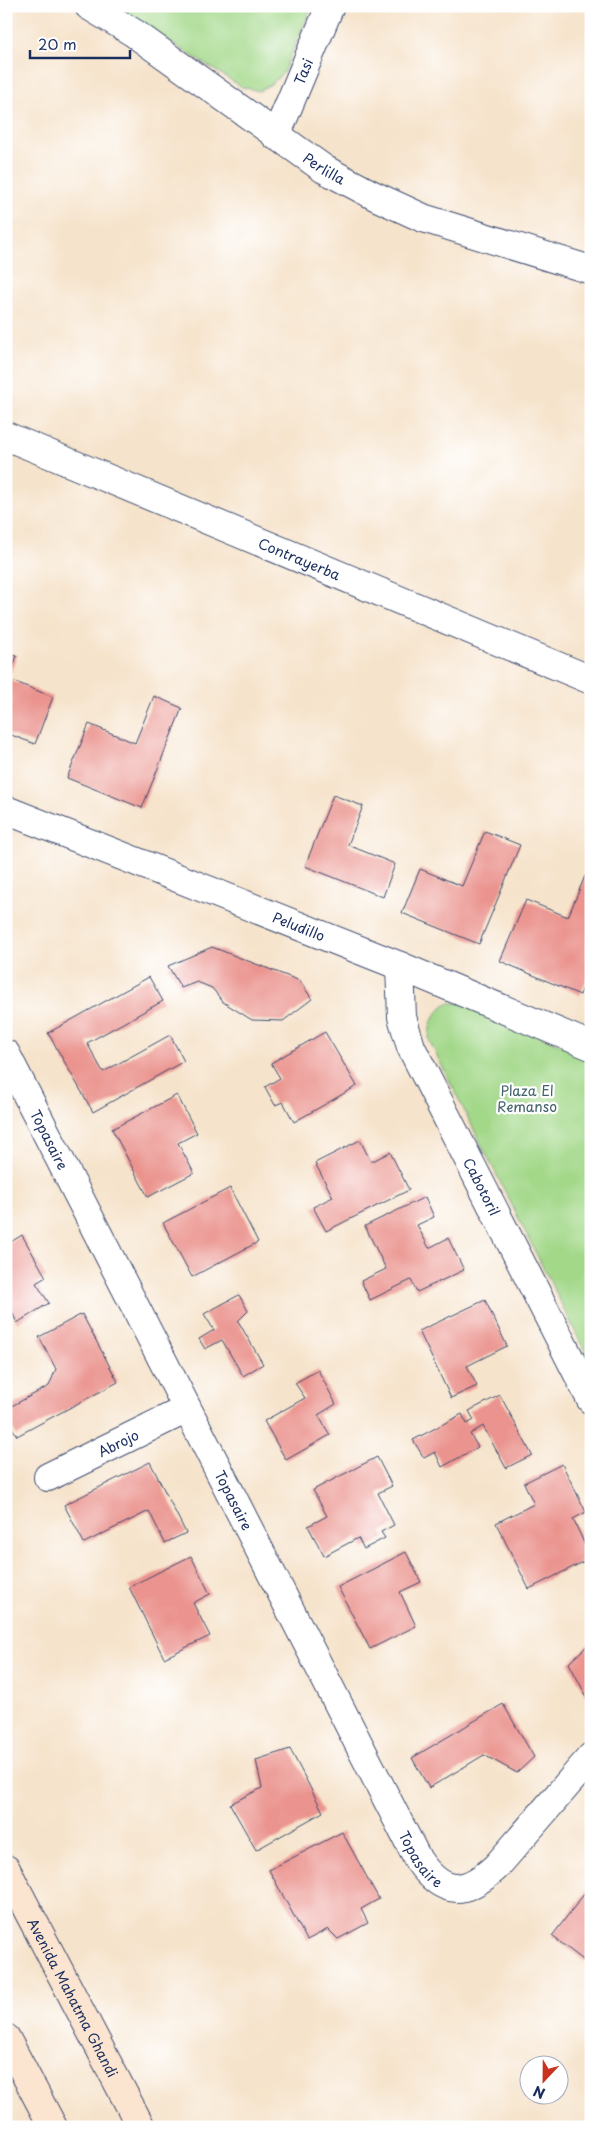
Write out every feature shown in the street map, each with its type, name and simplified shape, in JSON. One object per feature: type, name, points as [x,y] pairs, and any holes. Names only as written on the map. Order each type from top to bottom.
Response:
[{"type":"main road","name":"Avenida Mahatma Ghandi","points":[[6,1869],[141,2127]]},
{"type":"main road","points":[[6,2038],[53,2127]]},
{"type":"street","name":"Perlilla","points":[[89,6],[134,33],[324,169],[375,196],[423,218],[589,264]]},
{"type":"street","name":"Tasi","points":[[276,136],[330,6]]},
{"type":"street","name":"Contrayerba","points":[[6,436],[591,680]]},
{"type":"street","name":"Peludillo","points":[[6,810],[400,966],[591,1046]]},
{"type":"street","name":"Cabotoril","points":[[400,966],[402,1016],[410,1048],[591,1400]]},
{"type":"street","name":"Topasaire","points":[[6,1054],[422,1865],[439,1883],[453,1888],[470,1886],[481,1880],[496,1867],[591,1757]]},
{"type":"street","name":"Abrojo","points":[[48,1477],[187,1409]]},
{"type":"green space","points":[[112,6],[312,6],[283,73],[271,84],[259,91],[242,87]]},
{"type":"green space","name":"Plaza El Remanso","points":[[447,1003],[461,1003],[591,1057],[591,1363],[429,1040],[433,1019]]},
{"type":"building","points":[[6,652],[17,656],[8,679],[53,697],[35,744],[6,733]]},
{"type":"building","points":[[154,696],[182,708],[142,808],[67,778],[89,724],[135,743]]},
{"type":"building","points":[[333,795],[363,806],[348,845],[395,864],[383,897],[305,866]]},
{"type":"building","points":[[485,831],[520,845],[479,944],[402,913],[420,869],[462,886]]},
{"type":"building","points":[[585,876],[591,878],[591,969],[580,995],[500,961],[526,900],[568,917]]},
{"type":"building","points":[[212,947],[300,981],[312,999],[283,1021],[252,1020],[223,1002],[212,988],[197,982],[181,988],[168,966]]},
{"type":"building","points":[[149,977],[163,1001],[87,1043],[103,1072],[170,1035],[184,1061],[93,1112],[48,1033]]},
{"type":"building","points":[[325,1032],[357,1086],[294,1122],[283,1102],[275,1105],[265,1087],[280,1078],[271,1063]]},
{"type":"building","points":[[177,1095],[197,1133],[178,1143],[194,1173],[148,1197],[112,1129]]},
{"type":"building","points":[[360,1140],[371,1162],[390,1152],[409,1190],[326,1231],[313,1207],[333,1197],[315,1163]]},
{"type":"building","points":[[230,1188],[258,1242],[192,1277],[163,1223]]},
{"type":"building","points":[[425,1197],[434,1217],[417,1225],[429,1248],[448,1238],[464,1270],[417,1292],[411,1280],[370,1300],[361,1281],[386,1269],[365,1226]]},
{"type":"building","points":[[22,1235],[46,1277],[36,1283],[49,1303],[17,1323],[6,1299],[6,1245]]},
{"type":"building","points":[[239,1295],[248,1311],[238,1321],[263,1364],[243,1376],[222,1340],[205,1349],[199,1339],[214,1330],[204,1314]]},
{"type":"building","points":[[485,1300],[507,1346],[467,1366],[477,1386],[451,1398],[419,1331]]},
{"type":"building","points":[[82,1314],[118,1382],[17,1436],[6,1417],[6,1409],[49,1386],[56,1369],[39,1337]]},
{"type":"building","points":[[318,1370],[336,1404],[318,1415],[330,1435],[286,1460],[264,1421],[305,1398],[295,1383]]},
{"type":"building","points":[[500,1395],[532,1455],[506,1468],[483,1426],[470,1434],[478,1447],[442,1467],[435,1452],[424,1458],[413,1440],[462,1414],[467,1424],[474,1420],[469,1411]]},
{"type":"building","points":[[377,1457],[392,1486],[378,1493],[394,1525],[381,1532],[385,1538],[364,1549],[358,1538],[324,1556],[308,1526],[327,1516],[313,1490]]},
{"type":"building","points":[[150,1462],[186,1533],[165,1543],[149,1511],[84,1543],[64,1505]]},
{"type":"building","points":[[562,1464],[586,1512],[573,1519],[591,1558],[529,1589],[496,1523],[534,1504],[524,1483]]},
{"type":"building","points":[[406,1552],[421,1582],[400,1592],[416,1626],[370,1649],[338,1587]]},
{"type":"building","points":[[191,1556],[210,1594],[193,1603],[210,1636],[164,1658],[129,1587]]},
{"type":"building","points":[[591,1642],[591,1705],[569,1663]]},
{"type":"building","points":[[503,1704],[534,1757],[517,1773],[484,1755],[429,1788],[412,1758]]},
{"type":"building","points":[[290,1749],[323,1812],[256,1850],[230,1804],[262,1788],[256,1760]]},
{"type":"building","points":[[342,1832],[379,1899],[361,1909],[368,1923],[338,1939],[328,1929],[307,1940],[269,1870]]},
{"type":"building","points":[[591,1885],[591,1966],[552,1936]]}]
